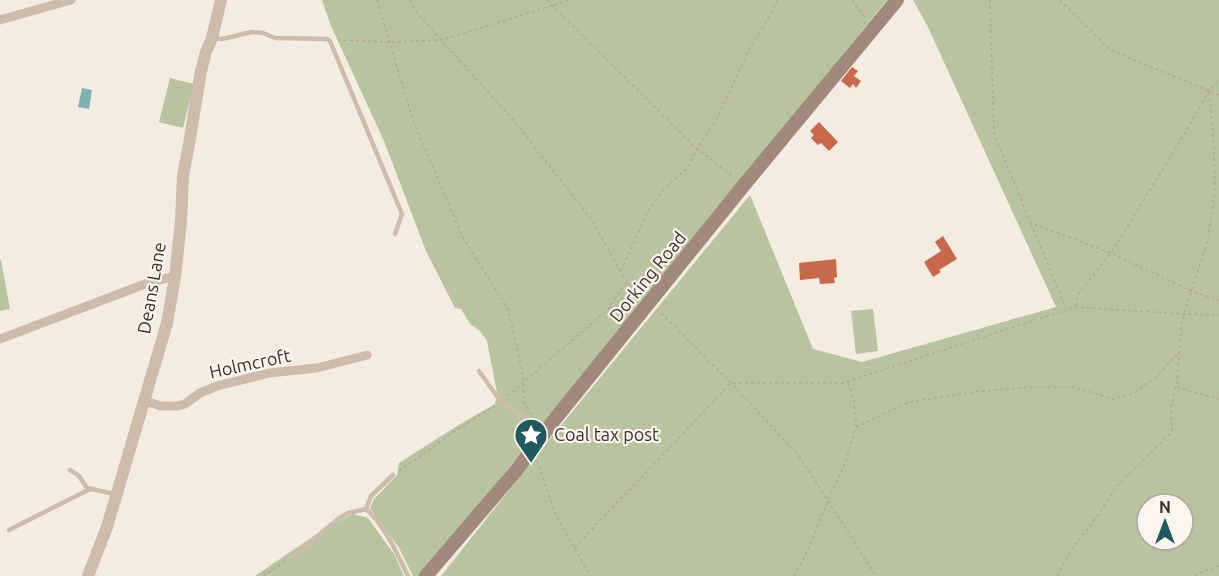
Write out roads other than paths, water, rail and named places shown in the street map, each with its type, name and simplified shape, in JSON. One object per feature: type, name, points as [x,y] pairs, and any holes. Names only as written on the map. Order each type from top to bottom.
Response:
[{"type":"main road","name":"Dorking Road","points":[[426,576],[515,472],[744,185],[897,0]]},
{"type":"street","points":[[0,20],[71,0]]},
{"type":"street","name":"Deans Lane","points":[[88,576],[117,495],[167,323],[175,277],[183,176],[201,71],[221,0]]},
{"type":"street","points":[[0,339],[153,281],[175,277]]},
{"type":"street","name":"Holmcroft","points":[[145,401],[161,406],[178,406],[217,386],[268,373],[317,368],[367,355]]},
{"type":"lane","points":[[212,38],[222,39],[252,32],[263,33],[274,38],[325,39],[332,43],[402,214],[395,234]]},
{"type":"lane","points":[[479,370],[501,402],[545,433]]},
{"type":"lane","points":[[70,470],[79,476],[85,487],[117,495]]},
{"type":"lane","points":[[366,509],[371,496],[393,475]]},
{"type":"lane","points":[[9,530],[90,489]]},
{"type":"lane","points":[[294,556],[338,519],[348,513],[366,509]]},
{"type":"lane","points":[[366,509],[392,544],[408,576]]},
{"type":"water","points":[[82,88],[92,90],[89,109],[78,107]]},
{"type":"place","name":"Coal tax post","points":[[531,464]]}]
